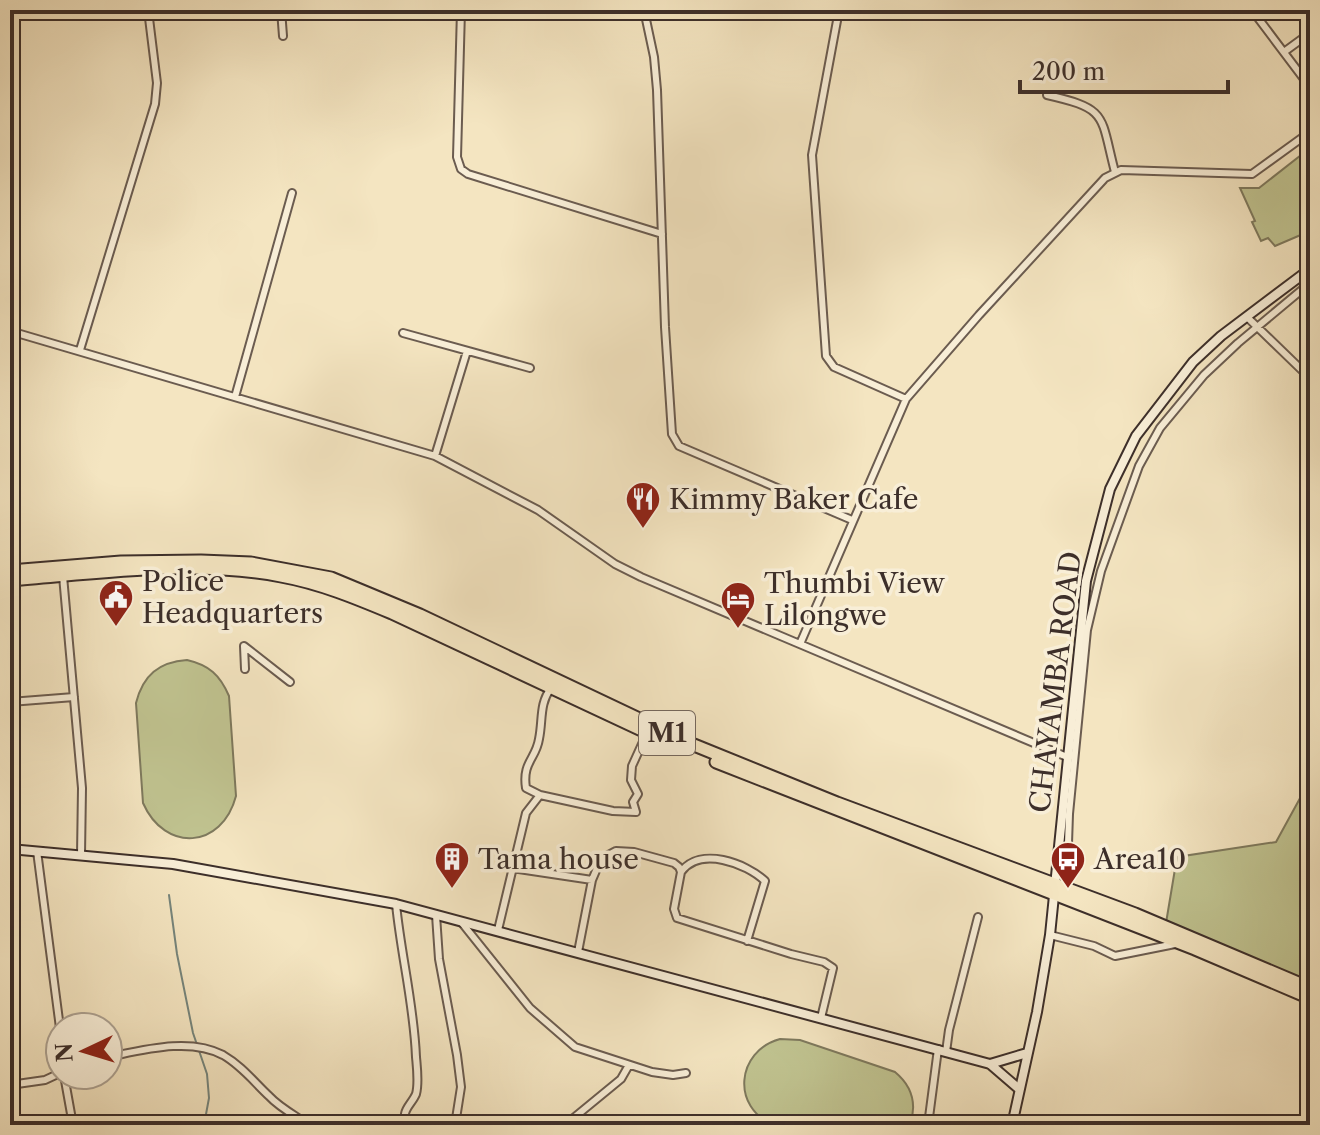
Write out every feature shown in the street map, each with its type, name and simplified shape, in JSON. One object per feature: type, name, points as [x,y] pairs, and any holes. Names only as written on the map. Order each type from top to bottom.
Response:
[{"type":"highway","name":"M1","points":[[10,571],[121,562],[201,561],[251,563],[331,578],[420,615],[694,745],[1310,998]]},
{"type":"highway","name":"M1","points":[[10,580],[203,568],[296,579],[392,613],[647,733],[763,782],[1053,890],[1135,914],[1310,988]]},
{"type":"street","points":[[80,350],[155,104],[157,83],[148,10]]},
{"type":"street","points":[[281,10],[283,36]]},
{"type":"street","points":[[461,10],[457,157],[461,169],[468,174],[662,234]]},
{"type":"street","points":[[644,10],[656,74],[672,434],[679,446],[852,520]]},
{"type":"street","points":[[839,10],[812,155],[826,356],[834,367],[906,399]]},
{"type":"street","points":[[974,10],[998,15],[999,10]]},
{"type":"street","points":[[1252,10],[1310,87]]},
{"type":"street","points":[[1284,52],[1310,33]]},
{"type":"street","points":[[1047,95],[1091,108],[1099,115],[1115,172]]},
{"type":"street","points":[[800,644],[906,399],[1105,178],[1115,172],[1248,175],[1263,168],[1310,132]]},
{"type":"street","points":[[235,397],[292,193]]},
{"type":"street","name":"CHAYAMBA ROAD","points":[[1012,1125],[1050,935],[1086,581],[1110,489],[1136,436],[1193,362],[1310,269]]},
{"type":"street","points":[[1067,873],[1069,814],[1087,630],[1096,587],[1139,466],[1160,428],[1204,375],[1310,283]]},
{"type":"street","points":[[1247,317],[1310,378]]},
{"type":"street","points":[[10,331],[435,456],[538,510],[624,569],[1067,757]]},
{"type":"street","points":[[403,333],[530,368]]},
{"type":"street","points":[[435,456],[467,351]]},
{"type":"street","points":[[63,576],[82,788],[81,855]]},
{"type":"street","points":[[245,669],[244,646],[290,682]]},
{"type":"street","points":[[551,688],[541,704],[539,741],[525,769],[526,788],[540,795],[613,811],[636,812],[633,802],[638,794],[631,780],[632,766],[647,733]]},
{"type":"street","points":[[10,702],[74,697]]},
{"type":"street","points":[[498,930],[526,813],[540,795]]},
{"type":"street","points":[[10,849],[173,864],[396,904],[990,1064],[1019,1089]]},
{"type":"street","points":[[37,851],[58,1011]]},
{"type":"street","points":[[578,952],[592,880],[601,859],[616,851],[642,854],[674,863],[681,872]]},
{"type":"street","points":[[747,941],[765,881],[753,870],[714,857],[684,867],[674,909],[677,918],[747,941],[824,962],[833,968],[821,1018]]},
{"type":"street","points":[[512,868],[592,880]]},
{"type":"street","points":[[396,904],[416,1045],[416,1094],[406,1107],[405,1114],[406,1121],[411,1125]]},
{"type":"street","points":[[436,915],[439,959],[461,1087],[455,1125]]},
{"type":"street","points":[[928,1125],[942,1051],[978,917]]},
{"type":"street","points":[[461,920],[530,1008],[575,1047],[629,1065],[673,1075],[686,1073]]},
{"type":"street","points":[[1050,935],[1094,946],[1115,956],[1178,943]]},
{"type":"street","points":[[124,1055],[186,1046],[214,1051],[226,1057],[268,1096],[309,1125]]},
{"type":"street","points":[[990,1064],[1027,1053]]},
{"type":"street","points":[[565,1125],[621,1079],[629,1065]]},
{"type":"street","points":[[10,1085],[44,1080]]},
{"type":"street","points":[[66,1091],[73,1125]]},
{"type":"green space","points":[[1310,148],[1310,231],[1275,246],[1268,238],[1261,241],[1240,188],[1259,188]]},
{"type":"green space","points":[[187,660],[213,672],[229,696],[236,796],[229,814],[219,826],[206,835],[192,838],[178,837],[165,830],[143,803],[136,703],[143,685],[154,672],[168,664]]},
{"type":"green space","points":[[1310,780],[1310,985],[1166,923],[1177,857],[1276,842]]},
{"type":"green space","points":[[780,1039],[800,1040],[895,1072],[906,1083],[912,1096],[910,1125],[774,1125],[760,1117],[745,1093],[747,1067],[765,1045]]},
{"type":"waterway","points":[[169,895],[193,1033],[207,1074],[209,1098],[204,1125]]},
{"type":"place","name":"Kimmy Baker Cafe","points":[[643,530]]},
{"type":"place","name":"Police Headquarters","points":[[116,628]]},
{"type":"place","name":"Thumbi View Lilongwe","points":[[738,630]]},
{"type":"place","name":"Tama house","points":[[452,890]]},
{"type":"place","name":"Area10","points":[[1068,890]]}]
